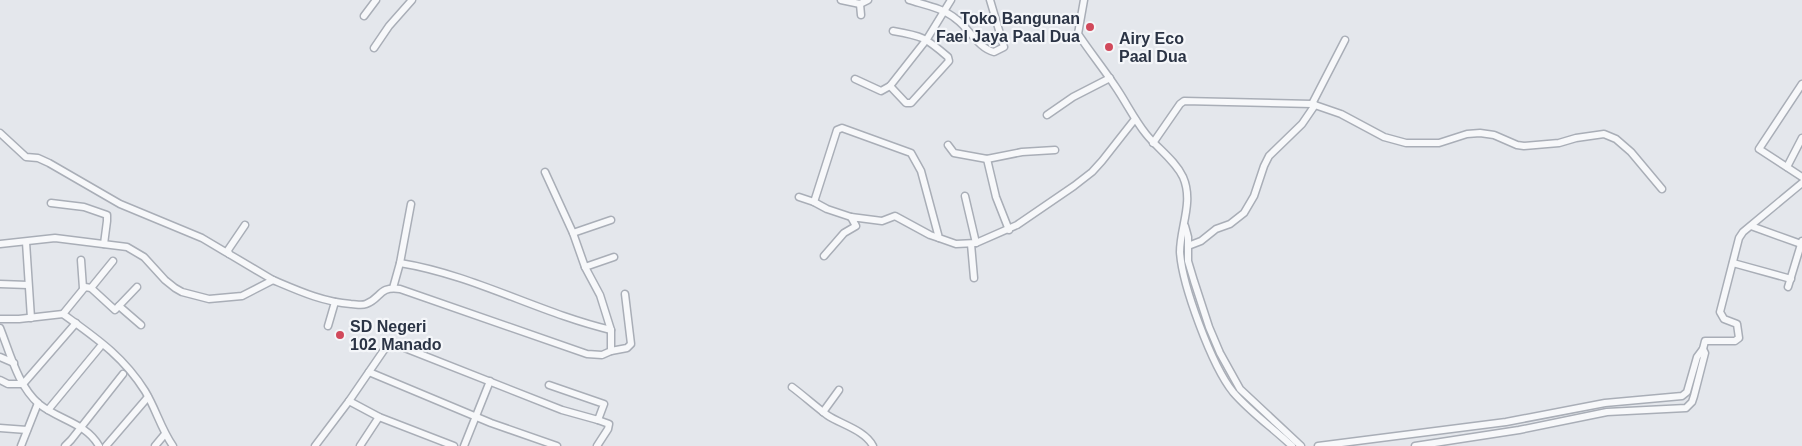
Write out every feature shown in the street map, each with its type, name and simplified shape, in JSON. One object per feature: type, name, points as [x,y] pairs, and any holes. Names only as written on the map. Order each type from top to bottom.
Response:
[{"type":"street","points":[[364,16],[376,0]]},
{"type":"street","points":[[374,48],[389,26],[412,0]]},
{"type":"street","points":[[841,0],[860,4],[868,0]]},
{"type":"street","points":[[909,0],[944,11],[957,19],[980,44],[994,52],[1004,47],[990,0]]},
{"type":"street","points":[[856,79],[881,91],[890,86],[927,39],[951,0]]},
{"type":"street","points":[[1084,0],[1078,34],[1110,78],[1135,119],[1153,143],[1176,166],[1183,177],[1187,199],[1180,252],[1186,284],[1223,377],[1244,404],[1292,446]]},
{"type":"street","points":[[860,4],[861,15]]},
{"type":"street","points":[[890,86],[906,103],[911,103],[948,63],[948,57],[927,39],[892,31]]},
{"type":"street","points":[[1188,246],[1201,241],[1216,229],[1230,224],[1244,213],[1254,196],[1269,156],[1302,124],[1314,105],[1345,40]]},
{"type":"street","points":[[1047,114],[1073,97],[1110,78]]},
{"type":"street","points":[[1802,84],[1760,149],[1802,177]]},
{"type":"street","points":[[1153,143],[1184,101],[1314,105],[1341,114],[1372,132],[1406,142],[1439,143],[1467,134],[1480,133],[1494,135],[1524,146],[1559,143],[1576,138],[1604,134],[1616,139],[1631,152],[1662,189]]},
{"type":"street","points":[[799,197],[851,217],[884,221],[895,216],[938,238],[956,244],[973,243],[1009,230],[1088,176],[1135,119]]},
{"type":"street","points":[[814,202],[837,130],[842,128],[911,153],[921,172],[938,238]]},
{"type":"street","points":[[0,133],[26,157],[38,158],[49,163],[120,204],[202,238],[273,280],[313,297],[335,302],[363,304],[372,301],[384,290],[393,288],[587,354],[602,355],[627,348],[631,344],[625,294]]},
{"type":"street","points":[[1787,167],[1802,138]]},
{"type":"street","points":[[948,144],[954,153],[987,159],[1022,152],[1055,150]]},
{"type":"street","points":[[987,159],[996,197],[1009,230]]},
{"type":"street","points":[[545,172],[600,296],[611,330],[611,351]]},
{"type":"street","points":[[1415,446],[1519,430],[1607,412],[1679,409],[1689,406],[1699,380],[1705,353],[1703,349],[1704,342],[1706,340],[1731,341],[1738,340],[1739,338],[1737,324],[1724,319],[1720,315],[1738,238],[1802,183]]},
{"type":"street","points":[[966,196],[973,243],[974,278]]},
{"type":"street","points":[[51,203],[84,207],[107,215],[108,221],[104,244]]},
{"type":"street","points":[[393,288],[400,263],[411,204]]},
{"type":"street","points":[[824,256],[844,233],[856,226],[851,217]]},
{"type":"street","points":[[573,233],[611,220]]},
{"type":"street","points":[[1184,222],[1188,246],[1188,261],[1220,353],[1240,388],[1301,446]]},
{"type":"street","points":[[229,254],[228,250],[245,225]]},
{"type":"street","points":[[1751,226],[1801,242],[1788,287]]},
{"type":"street","points":[[0,244],[55,238],[127,247],[150,262],[165,280],[175,288],[200,297],[222,299],[242,296],[273,280]]},
{"type":"street","points":[[26,242],[31,318]]},
{"type":"street","points":[[586,267],[614,257]]},
{"type":"street","points":[[63,314],[83,288],[81,260]]},
{"type":"street","points":[[91,288],[114,261]]},
{"type":"street","points":[[400,263],[449,274],[542,309],[611,330]]},
{"type":"street","points":[[1733,263],[1791,278]]},
{"type":"street","points":[[0,284],[28,285]]},
{"type":"street","points":[[83,288],[91,288],[113,309],[119,306],[137,287]]},
{"type":"street","points":[[328,326],[335,302]]},
{"type":"street","points":[[1193,304],[1201,302]]},
{"type":"street","points":[[119,306],[141,325]]},
{"type":"street","points":[[0,319],[63,314],[76,323],[114,352],[128,368],[148,397],[165,434],[174,446]]},
{"type":"street","points":[[0,380],[8,384],[23,384],[76,323]]},
{"type":"street","points":[[0,328],[23,384],[38,403],[92,435],[97,445]]},
{"type":"street","points":[[316,446],[384,350],[392,343],[562,410],[610,424],[597,446]]},
{"type":"street","points":[[48,410],[100,347]]},
{"type":"street","points":[[1318,446],[1506,422],[1605,403],[1682,396],[1687,392],[1697,357],[1703,349]]},
{"type":"street","points":[[0,357],[14,363]]},
{"type":"street","points":[[369,372],[475,416],[557,446]]},
{"type":"street","points":[[64,446],[71,440],[123,374]]},
{"type":"street","points":[[464,446],[490,381]]},
{"type":"street","points":[[549,385],[604,404],[598,420]]},
{"type":"street","points":[[792,387],[823,412],[863,435],[873,446]]},
{"type":"street","points":[[823,412],[839,390]]},
{"type":"street","points":[[106,446],[148,397]]},
{"type":"street","points":[[349,401],[379,416],[454,446]]},
{"type":"street","points":[[21,446],[38,403]]},
{"type":"street","points":[[1605,403],[1607,412]]},
{"type":"street","points":[[360,446],[379,416]]},
{"type":"street","points":[[0,428],[27,430]]},
{"type":"street","points":[[155,446],[165,434]]},
{"type":"place","name":"Toko Bangunan Fael Jaya Paal Dua","points":[[1090,27]]},
{"type":"place","name":"Airy Eco Paal Dua","points":[[1109,47]]},
{"type":"place","name":"SD Negeri 102 Manado","points":[[340,335]]}]
